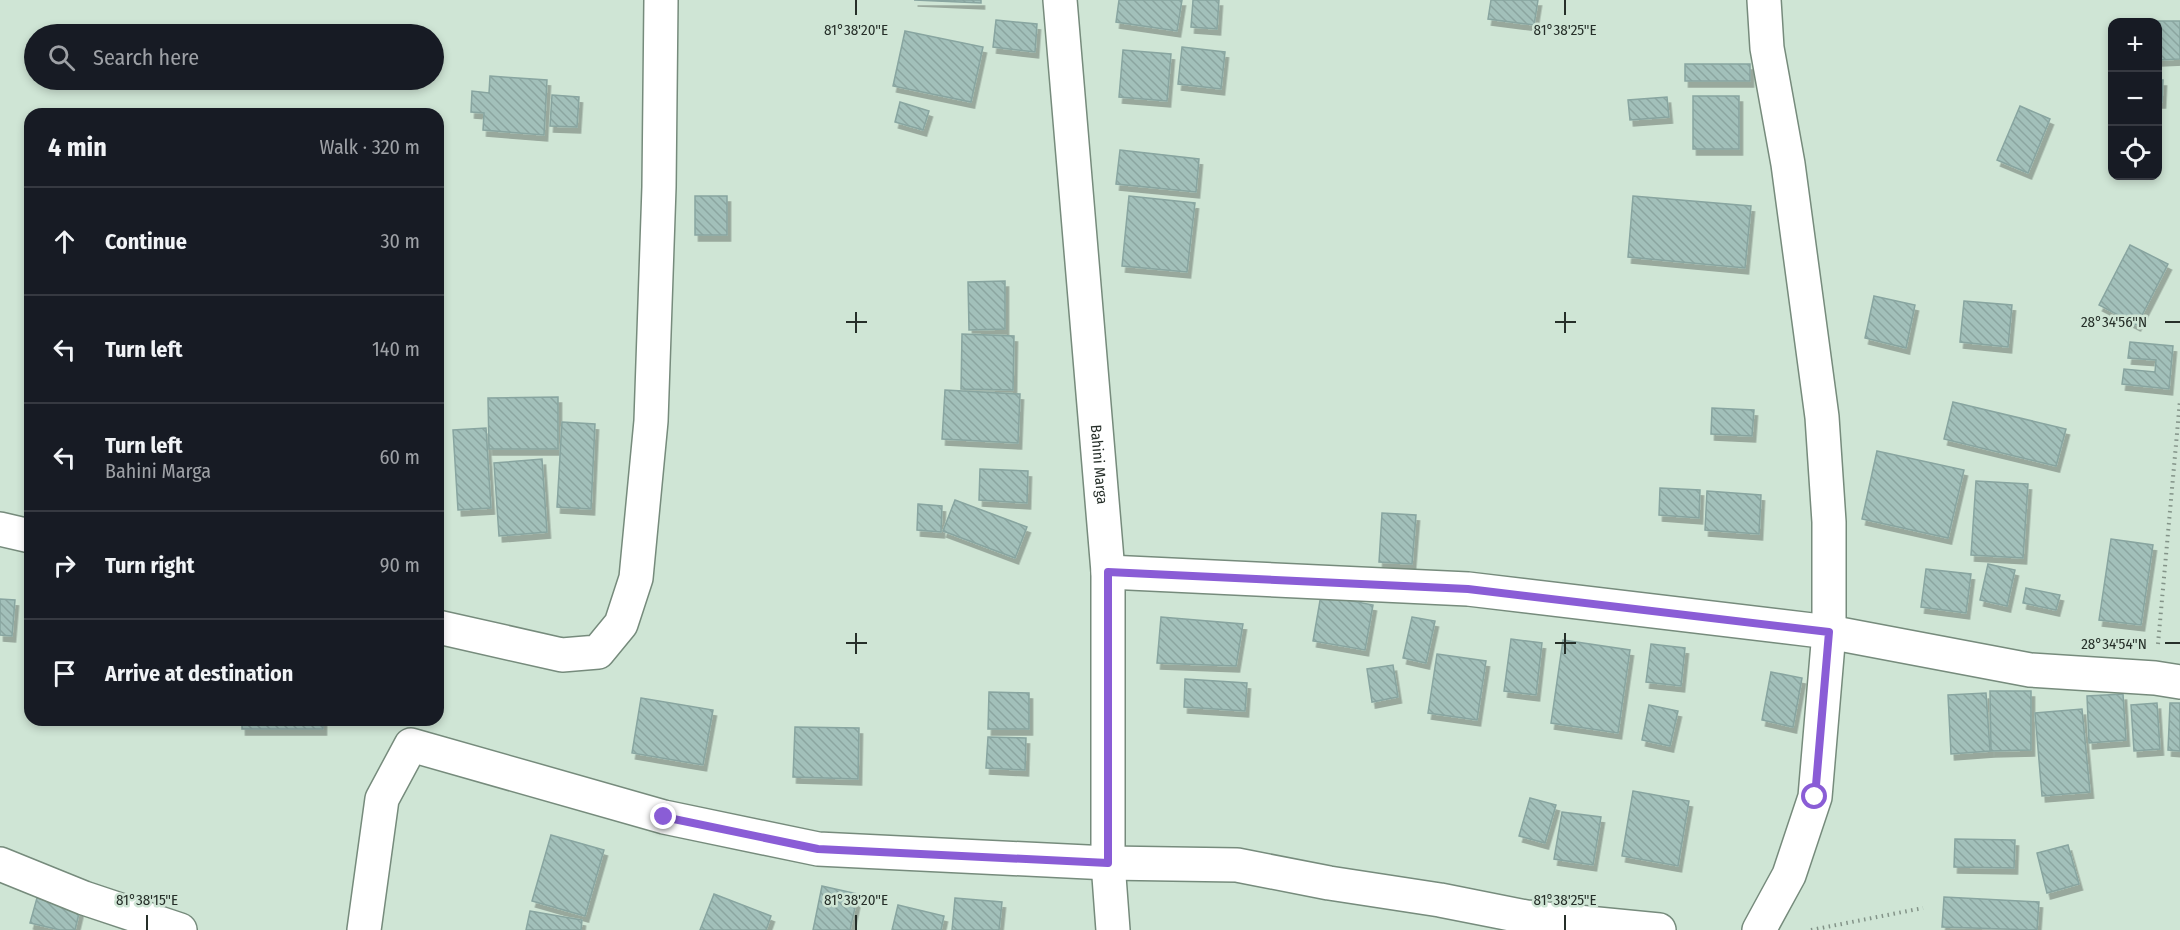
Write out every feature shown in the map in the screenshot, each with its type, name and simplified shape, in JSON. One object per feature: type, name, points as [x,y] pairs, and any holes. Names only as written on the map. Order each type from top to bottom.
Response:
[{"type":"street","points":[[444,628],[562,655],[598,652],[621,624],[636,578],[651,421],[659,187],[661,0]]},
{"type":"street","name":"Bahini Marga","points":[[1060,0],[1108,572],[1108,863],[1113,930]]},
{"type":"street","points":[[1759,930],[1790,875],[1815,797],[1829,632],[1829,522],[1822,417],[1788,164],[1767,48],[1764,0]]},
{"type":"street","points":[[0,530],[24,535]]},
{"type":"street","points":[[1108,572],[1468,589],[1829,632],[2030,670],[2168,680]]},
{"type":"street","points":[[364,930],[382,799],[411,745],[664,817],[818,849],[1108,863],[1237,865],[1526,917],[1659,930]]},
{"type":"street","points":[[0,864],[84,898],[180,930]]},
{"type":"path","points":[[2168,680],[2180,400]]},
{"type":"path","points":[[1811,930],[1923,908]]},
{"type":"building","points":[[914,0],[981,0],[981,3]]},
{"type":"building","points":[[1119,0],[1182,0],[1177,31],[1116,22]]},
{"type":"building","points":[[1193,0],[1219,0],[1217,29],[1191,27]]},
{"type":"building","points":[[1491,0],[1538,0],[1534,25],[1488,19]]},
{"type":"building","points":[[996,20],[1037,24],[1035,52],[993,47]]},
{"type":"building","points":[[2162,21],[2180,21],[2180,59],[2162,60]]},
{"type":"building","points":[[905,31],[983,47],[971,102],[893,86]]},
{"type":"building","points":[[1182,47],[1225,52],[1221,89],[1178,84]]},
{"type":"building","points":[[1123,50],[1171,54],[1167,101],[1119,97]]},
{"type":"building","points":[[1685,64],[1750,64],[1750,81],[1685,81]]},
{"type":"building","points":[[490,76],[547,80],[544,135],[483,130],[484,113],[471,112],[472,91],[489,93]]},
{"type":"building","points":[[552,95],[579,97],[577,127],[550,126]]},
{"type":"building","points":[[1693,96],[1739,96],[1739,149],[1693,149]]},
{"type":"building","points":[[1667,97],[1669,117],[1630,120],[1628,100]]},
{"type":"building","points":[[900,102],[929,111],[923,130],[895,122]]},
{"type":"building","points":[[2020,106],[2050,119],[2028,173],[1997,160]]},
{"type":"building","points":[[1120,150],[1199,159],[1196,192],[1116,184]]},
{"type":"building","points":[[695,196],[727,196],[727,235],[695,235]]},
{"type":"building","points":[[1129,196],[1195,203],[1187,272],[1122,266]]},
{"type":"building","points":[[1633,196],[1751,206],[1745,268],[1628,257]]},
{"type":"building","points":[[2130,245],[2168,264],[2137,325],[2099,305]]},
{"type":"building","points":[[1005,281],[1005,329],[969,330],[968,282]]},
{"type":"building","points":[[1874,296],[1915,305],[1906,348],[1865,338]]},
{"type":"building","points":[[1964,301],[2012,305],[2008,347],[1960,342]]},
{"type":"building","points":[[962,334],[1014,336],[1013,390],[961,389]]},
{"type":"building","points":[[2130,342],[2173,346],[2169,389],[2122,384],[2124,369],[2155,372],[2156,360],[2128,358]]},
{"type":"building","points":[[945,390],[1020,394],[1018,443],[942,439]]},
{"type":"building","points":[[558,397],[558,449],[489,449],[488,398]]},
{"type":"building","points":[[1953,402],[2066,429],[2056,466],[1944,439]]},
{"type":"building","points":[[1712,408],[1754,410],[1752,436],[1711,434]]},
{"type":"building","points":[[562,422],[595,424],[591,509],[557,507]]},
{"type":"building","points":[[486,428],[491,508],[458,510],[453,430]]},
{"type":"building","points":[[1877,451],[1964,470],[1948,538],[1862,519]]},
{"type":"building","points":[[542,459],[547,532],[499,536],[494,463]]},
{"type":"building","points":[[980,469],[1028,471],[1027,503],[979,500]]},
{"type":"building","points":[[1976,481],[2028,484],[2023,558],[1971,555]]},
{"type":"building","points":[[1660,488],[1700,490],[1699,518],[1659,515]]},
{"type":"building","points":[[1707,491],[1761,495],[1759,534],[1705,530]]},
{"type":"building","points":[[955,500],[1027,527],[1015,558],[943,531]]},
{"type":"building","points":[[918,504],[942,506],[941,532],[917,530]]},
{"type":"building","points":[[1382,513],[1416,515],[1412,564],[1379,562]]},
{"type":"building","points":[[2111,539],[2153,545],[2141,625],[2099,620]]},
{"type":"building","points":[[1988,564],[2015,570],[2007,606],[1980,600]]},
{"type":"building","points":[[1926,569],[1971,574],[1966,613],[1921,607]]},
{"type":"building","points":[[2026,588],[2060,595],[2056,610],[2023,603]]},
{"type":"building","points":[[1321,595],[1373,605],[1365,650],[1313,641]]},
{"type":"building","points":[[0,599],[15,600],[12,636],[0,635]]},
{"type":"building","points":[[1161,617],[1243,624],[1236,666],[1157,663]]},
{"type":"building","points":[[1412,617],[1435,621],[1426,663],[1403,658]]},
{"type":"building","points":[[1511,639],[1542,643],[1536,695],[1504,691]]},
{"type":"building","points":[[1563,640],[1630,650],[1618,733],[1551,723]]},
{"type":"building","points":[[1651,644],[1685,648],[1681,686],[1646,682]]},
{"type":"building","points":[[1437,654],[1486,661],[1477,720],[1428,713]]},
{"type":"building","points":[[1393,665],[1398,697],[1372,702],[1367,669]]},
{"type":"building","points":[[1771,672],[1802,678],[1793,727],[1762,720]]},
{"type":"building","points":[[1185,679],[1247,683],[1245,711],[1184,707]]},
{"type":"building","points":[[1990,691],[2031,691],[2031,750],[1991,751]]},
{"type":"building","points":[[989,692],[1029,693],[1029,729],[988,729]]},
{"type":"building","points":[[1986,693],[1990,751],[1951,754],[1948,695]]},
{"type":"building","points":[[2123,694],[2126,740],[2089,743],[2087,696]]},
{"type":"building","points":[[641,698],[713,710],[703,765],[632,753]]},
{"type":"building","points":[[2157,703],[2160,749],[2134,751],[2131,705]]},
{"type":"building","points":[[2170,703],[2180,703],[2180,751],[2168,750]]},
{"type":"building","points":[[1649,705],[1678,711],[1670,746],[1642,740]]},
{"type":"building","points":[[2082,709],[2090,792],[2042,796],[2035,713]]},
{"type":"building","points":[[242,726],[323,726],[323,729],[242,729]]},
{"type":"building","points":[[795,727],[859,728],[858,779],[793,777]]},
{"type":"building","points":[[988,737],[1026,738],[1025,770],[986,768]]},
{"type":"building","points":[[1633,791],[1689,801],[1678,866],[1622,856]]},
{"type":"building","points":[[1530,798],[1556,805],[1545,843],[1519,836]]},
{"type":"building","points":[[1562,812],[1601,817],[1593,865],[1554,859]]},
{"type":"building","points":[[551,835],[604,850],[585,916],[532,901]]},
{"type":"building","points":[[1955,839],[2015,840],[2014,868],[1954,867]]},
{"type":"building","points":[[2068,845],[2079,884],[2047,893],[2037,853]]},
{"type":"building","points":[[822,886],[858,894],[850,930],[813,930]]},
{"type":"building","points":[[714,894],[771,916],[766,930],[700,930]]},
{"type":"building","points":[[1944,897],[2039,902],[2037,930],[1942,927]]},
{"type":"building","points":[[37,898],[80,909],[75,930],[60,930],[30,923]]},
{"type":"building","points":[[955,898],[1002,902],[999,930],[952,930]]},
{"type":"building","points":[[898,905],[944,916],[941,930],[892,930]]},
{"type":"building","points":[[530,911],[582,920],[581,930],[526,930]]},
{"type":"route","points":[[664,817],[818,849],[1108,863],[1108,572],[1468,589],[1829,632],[1815,797]]}]
